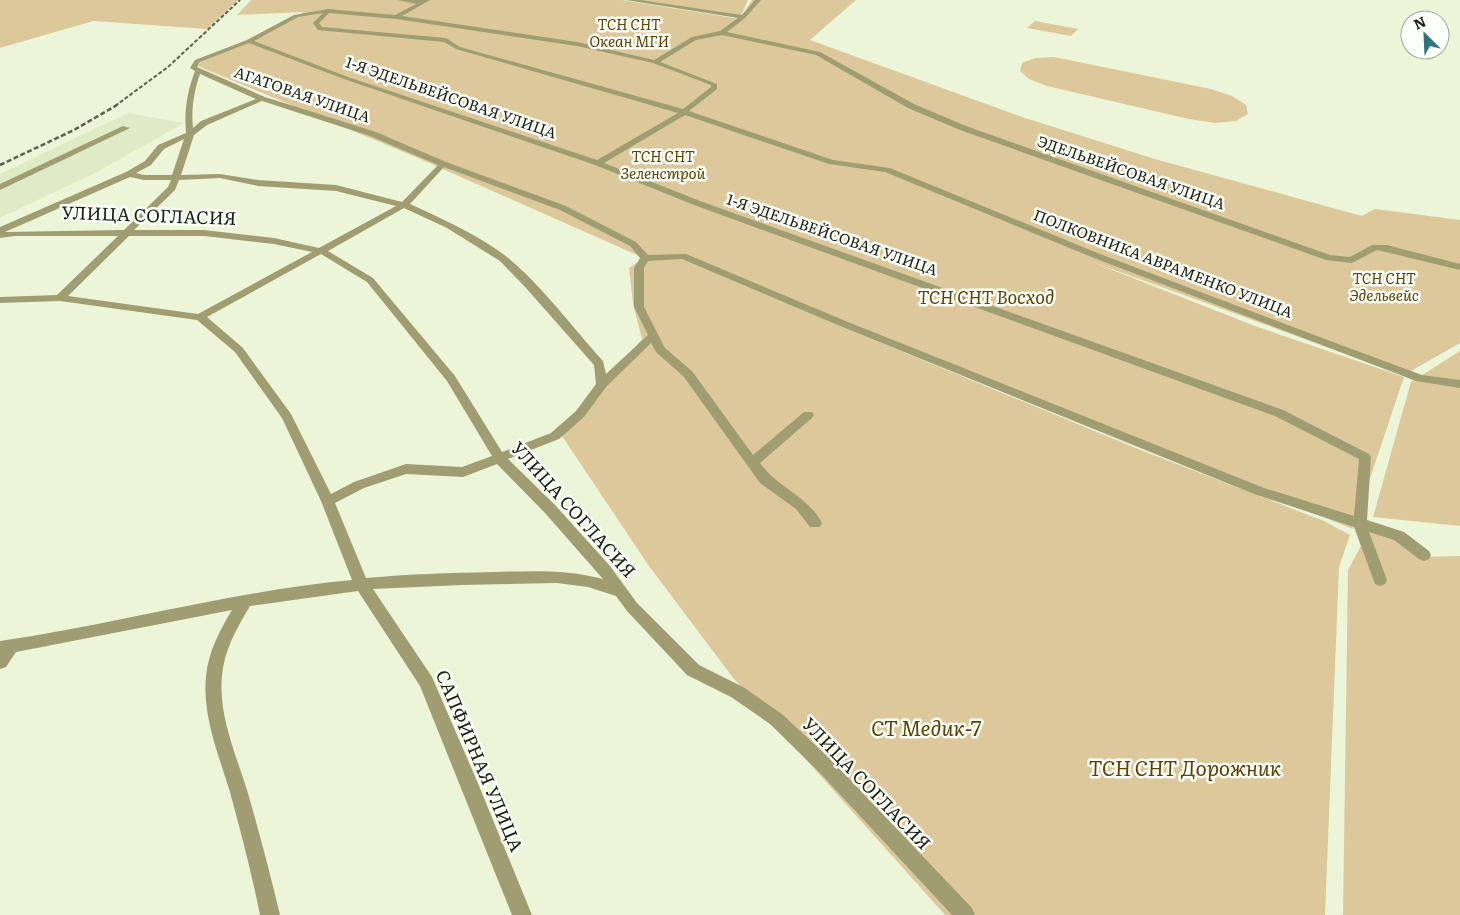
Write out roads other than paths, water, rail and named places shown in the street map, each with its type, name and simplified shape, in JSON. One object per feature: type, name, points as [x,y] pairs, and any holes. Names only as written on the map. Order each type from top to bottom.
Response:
[{"type":"street","points":[[401,0],[425,1]]},
{"type":"street","points":[[629,0],[743,17]]},
{"type":"street","points":[[655,62],[694,38],[722,33],[743,17],[758,0]]},
{"type":"street","points":[[396,17],[425,1]]},
{"type":"street","name":"АГАТОВАЯ УЛИЦА","points":[[598,163],[684,112],[715,88],[714,84],[655,62],[577,44],[396,17],[328,11],[304,13],[296,16],[249,41],[197,61],[193,68],[198,72],[262,99],[373,134],[443,164],[563,208],[633,244],[645,258]]},
{"type":"street","name":"ПОЛКОВНИКА АВРАМЕНКО УЛИЦА","points":[[328,11],[316,23],[320,28],[446,40],[458,48],[684,112],[832,162],[858,164],[887,170],[1105,260],[1420,378],[1460,384]]},
{"type":"street","name":"ЭДЕЛЬВЕЙСОВАЯ УЛИЦА","points":[[722,33],[802,50],[827,58],[911,106],[963,128],[1330,258],[1352,260],[1375,247],[1388,248],[1460,267]]},
{"type":"street","name":"1-Я ЭДЕЛЬВЕЙСОВАЯ УЛИЦА","points":[[249,41],[355,81],[598,163],[706,206],[1279,413],[1365,457],[1360,526],[1380,580]]},
{"type":"street","points":[[60,298],[172,188],[190,134],[188,113],[193,84],[198,72]]},
{"type":"street","points":[[0,230],[129,174],[148,163],[161,147],[190,134],[204,122],[262,99]]},
{"type":"street","points":[[0,186],[126,128]]},
{"type":"street","points":[[0,300],[60,298],[200,317],[404,206],[443,164]]},
{"type":"street","points":[[129,174],[144,178],[220,176],[258,183],[336,188],[404,206],[450,226],[503,259],[530,286],[599,364],[602,384]]},
{"type":"street","name":"УЛИЦА СОГЛАСИЯ","points":[[0,235],[15,233],[204,233],[274,241],[322,251],[370,280],[451,379],[500,459],[550,508],[605,570],[632,607],[693,670],[737,692],[776,719],[827,768],[965,915]]},
{"type":"street","points":[[815,523],[801,505],[765,480],[688,374],[660,350],[639,307],[639,268],[645,258],[683,256],[1078,420],[1260,492],[1360,526],[1399,536],[1424,555]]},
{"type":"street","name":"САПФИРНАЯ УЛИЦА","points":[[200,317],[239,350],[287,417],[328,501],[361,584],[426,682],[471,787],[522,915]]},
{"type":"street","points":[[328,501],[359,485],[406,469],[463,472],[555,436],[580,414],[602,384],[652,337]]},
{"type":"street","points":[[753,462],[808,415]]},
{"type":"street","points":[[0,662],[6,647],[60,640],[246,600],[361,584],[439,578],[574,577],[604,584],[621,592]]},
{"type":"street","points":[[246,600],[229,629],[214,666],[215,696],[221,736],[262,876],[270,915]]},
{"type":"railway","points":[[115,106],[168,67],[240,0]]},
{"type":"railway","points":[[0,165],[74,130],[117,105]]},
{"type":"park label","name":"ТСН СНТ Океан МГИ","points":[[629,34]]},
{"type":"park label","name":"ТСН СНТ Зеленстрой","points":[[663,166]]},
{"type":"park label","name":"ТСН СНТ Эдельвейс","points":[[1384,288]]},
{"type":"park label","name":"ТСН СНТ Восход","points":[[986,298]]},
{"type":"park label","name":"СТ Медик-7","points":[[926,729]]},
{"type":"park label","name":"ТСН СНТ Дорожник","points":[[1185,769]]}]
